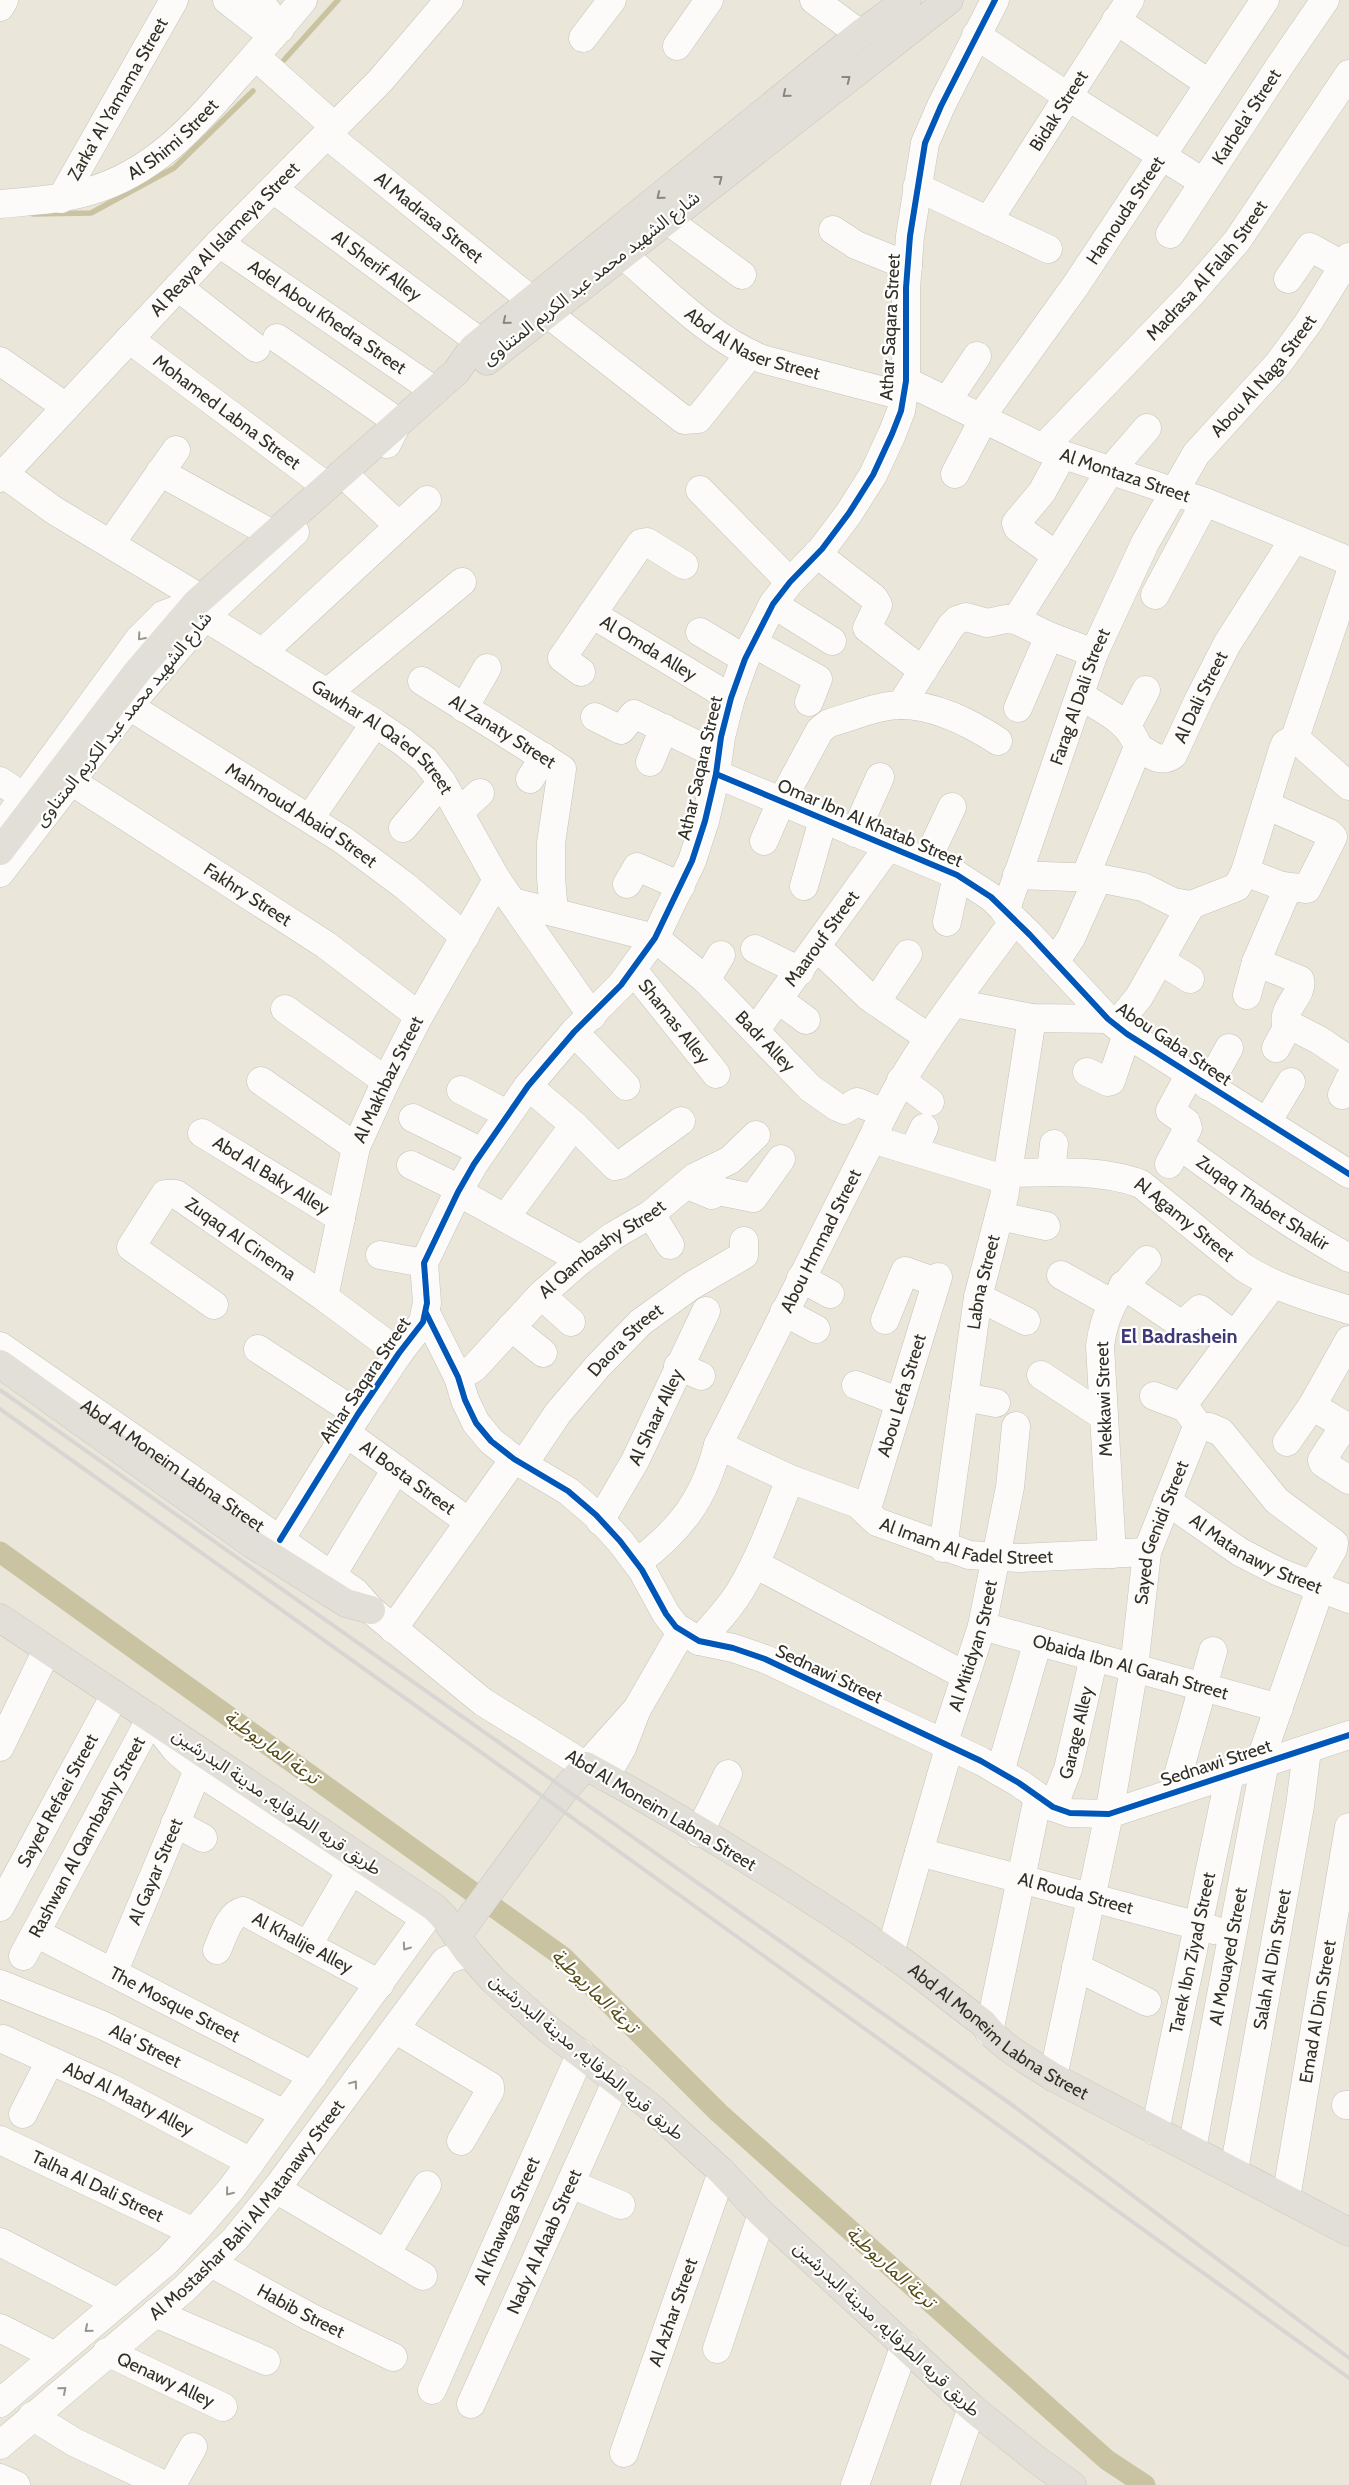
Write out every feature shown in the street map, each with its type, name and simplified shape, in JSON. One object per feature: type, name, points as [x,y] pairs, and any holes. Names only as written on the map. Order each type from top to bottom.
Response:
[{"type":"main road","name":"شارع الشهيد محمد عبد الكريم المتناوى","points":[[456,372],[482,365],[539,307],[860,34],[907,0]]},
{"type":"main road","name":"شارع الشهيد محمد عبد الكريم المتناوى","points":[[456,372],[466,356],[480,342],[622,254],[949,0]]},
{"type":"main road","points":[[0,851],[66,776],[137,672],[272,534],[338,483],[398,422],[456,372]]},
{"type":"main road","points":[[0,1364],[252,1544],[346,1603],[371,1610]]},
{"type":"main road","points":[[0,1597],[115,1674],[132,1688],[151,1718]]},
{"type":"main road","name":"طريق قريه الطرفايه, مدينة البدرشين","points":[[0,1618],[151,1718],[430,1913],[444,1916],[462,1944],[493,1980],[542,2023],[653,2109],[722,2172],[762,2214],[972,2408],[1013,2442],[1072,2485]]},
{"type":"main road","points":[[462,1944],[528,1854],[565,1789],[596,1771]]},
{"type":"main road","name":"Abd Al Moneim Labna Street","points":[[596,1771],[782,1882],[890,1953],[983,2023],[989,2032],[1052,2077],[1234,2170],[1349,2232]]},
{"type":"main road","points":[[462,1944],[477,1910],[528,1854]]},
{"type":"street","points":[[0,8],[4,0]]},
{"type":"street","name":"Zarka' Al Yamama Street","points":[[61,199],[174,0]]},
{"type":"street","points":[[227,0],[269,40]]},
{"type":"street","points":[[259,0],[269,40]]},
{"type":"street","name":"Al Shimi Street","points":[[0,204],[61,199],[92,191],[121,179],[149,163],[175,144],[198,122],[303,0]]},
{"type":"street","name":"Al Reaya Al Islameya Street","points":[[2,476],[219,243],[380,81],[449,0]]},
{"type":"street","points":[[583,38],[612,0]]},
{"type":"street","points":[[676,46],[709,0]]},
{"type":"street","points":[[814,0],[860,34]]},
{"type":"street","name":"Athar Saqara Street","points":[[280,1540],[312,1485],[352,1424],[399,1353],[423,1322],[426,1313],[424,1263],[459,1190],[482,1152],[528,1086],[633,970],[655,938],[681,886],[706,821],[731,698],[749,651],[774,604],[790,582],[817,554],[849,513],[873,475],[898,419],[904,388],[908,266],[917,187],[925,143],[941,106],[994,0]]},
{"type":"street","name":"Hamouda Street","points":[[954,474],[982,418],[1076,286],[1160,155],[1264,0]]},
{"type":"street","name":"Karbela' Street","points":[[1170,234],[1325,0]]},
{"type":"street","points":[[1123,10],[1208,83]]},
{"type":"street","name":"Bidak Street","points":[[988,221],[1123,10]]},
{"type":"street","points":[[976,35],[1067,96],[1203,182]]},
{"type":"street","name":"Al Madrasa Street","points":[[269,40],[331,131],[539,307],[684,420],[698,419],[750,354]]},
{"type":"street","name":"Madrasa Al Falah Street","points":[[1057,556],[1018,528],[1016,524],[1042,492],[1053,452],[1220,261],[1257,213],[1349,74]]},
{"type":"street","points":[[917,187],[1048,249]]},
{"type":"street","name":"Al Sherif Alley","points":[[273,189],[480,342]]},
{"type":"street","points":[[666,220],[742,275]]},
{"type":"street","points":[[833,230],[856,244],[908,266]]},
{"type":"street","name":"Adel Abou Khedra Street","points":[[219,243],[435,391]]},
{"type":"street","points":[[1288,279],[1310,247],[1344,273]]},
{"type":"street","name":"Abd Al Naser Street","points":[[622,254],[727,342],[750,354],[904,388]]},
{"type":"street","name":"Abou Al Naga Street","points":[[1172,491],[1209,437],[1244,404],[1278,364],[1344,273]]},
{"type":"street","points":[[178,287],[266,343],[398,422]]},
{"type":"street","name":"Mohamed Labna Street","points":[[129,339],[399,526]]},
{"type":"street","points":[[947,401],[977,356]]},
{"type":"street","points":[[0,361],[66,407]]},
{"type":"street","name":"Al Montaza Street","points":[[904,388],[947,401],[1053,452],[1204,502],[1349,561]]},
{"type":"street","points":[[1016,620],[1110,471],[1148,428]]},
{"type":"street","points":[[111,544],[176,450]]},
{"type":"street","points":[[160,472],[272,534]]},
{"type":"street","name":"Gawhar Al Qa'ed Street","points":[[2,476],[55,511],[111,544],[200,606],[262,653],[375,723],[425,760],[442,782],[497,880],[513,902],[583,1024],[626,1086]]},
{"type":"street","name":"شارع الشهيد محمد عبد الكريم المتناوى","points":[[0,873],[66,776],[129,706],[200,606],[338,483]]},
{"type":"street","points":[[700,490],[790,582]]},
{"type":"street","name":"Farag Al Dali Street","points":[[1010,916],[1017,875],[1094,653],[1126,582],[1172,491]]},
{"type":"street","points":[[262,653],[427,500]]},
{"type":"street","points":[[1155,595],[1204,502]]},
{"type":"street","name":"Al Dali Street","points":[[1080,696],[1160,759],[1166,760],[1173,756],[1227,644],[1294,539]]},
{"type":"street","name":"Al Omda Alley","points":[[581,672],[562,658],[643,541],[684,565]]},
{"type":"street","points":[[817,554],[874,598],[878,605],[867,628],[923,671]]},
{"type":"street","points":[[1017,875],[1092,877],[1137,885],[1173,902],[1191,905],[1237,887],[1245,872],[1283,749],[1285,744],[1296,738],[1349,577]]},
{"type":"street","points":[[327,693],[462,582]]},
{"type":"street","points":[[774,604],[832,641]]},
{"type":"street","name":"شارع الشهيد محمد عبد الكريم المتناوى","points":[[0,829],[138,639],[163,615],[200,606]]},
{"type":"street","name":"Al Omda Alley","points":[[592,614],[731,698]]},
{"type":"street","points":[[901,705],[957,620],[966,617],[987,622],[1006,619],[1016,620],[1049,636],[1094,653]]},
{"type":"street","points":[[700,632],[818,679],[809,702]]},
{"type":"street","points":[[1018,708],[1049,636]]},
{"type":"street","points":[[464,708],[487,668]]},
{"type":"street","name":"Al Zanaty Street","points":[[422,681],[464,708],[537,768],[562,769],[551,843],[551,878],[554,912]]},
{"type":"street","points":[[1055,962],[1070,938],[1092,877],[1146,690]]},
{"type":"street","points":[[764,841],[781,802],[820,730],[829,722],[901,705],[952,716],[976,727],[998,741]]},
{"type":"street","name":"Mahmoud Abaid Street","points":[[129,706],[310,818],[374,862],[464,938]]},
{"type":"street","name":"Omar Ibn Al Khatab Street","points":[[595,717],[622,730],[634,714],[664,728],[717,764],[781,802],[957,875],[991,897],[1010,916]]},
{"type":"street","points":[[310,818],[375,723]]},
{"type":"street","points":[[650,762],[664,728]]},
{"type":"street","points":[[1296,738],[1347,779]]},
{"type":"street","name":"Fakhry Street","points":[[66,776],[326,945],[419,1016]]},
{"type":"street","points":[[854,833],[880,777]]},
{"type":"street","points":[[0,781],[24,797]]},
{"type":"street","points":[[403,828],[442,782]]},
{"type":"street","points":[[459,812],[480,794]]},
{"type":"street","points":[[1245,872],[1282,886],[1307,889],[1333,837],[1329,833],[1266,806]]},
{"type":"street","points":[[926,862],[952,807]]},
{"type":"street","points":[[804,886],[823,820]]},
{"type":"street","name":"Maarouf Street","points":[[755,1032],[818,948],[888,847]]},
{"type":"street","points":[[626,884],[636,867],[681,886]]},
{"type":"street","points":[[947,922],[957,875]]},
{"type":"street","name":"Al Makhbaz Street","points":[[324,1297],[356,1147],[386,1081],[419,1016],[497,880]]},
{"type":"street","points":[[1247,995],[1256,962],[1286,894],[1285,887],[1282,886]]},
{"type":"street","points":[[513,902],[655,938]]},
{"type":"street","points":[[1087,1072],[1108,1082],[1111,1081],[1117,1026],[1139,997],[1191,905]]},
{"type":"street","name":"Abou Gaba Street","points":[[1010,916],[1117,1026],[1349,1174]]},
{"type":"street","name":"Abou Hmmad Street","points":[[637,1563],[662,1544],[683,1523],[700,1498],[718,1445],[901,1080],[954,1003],[1010,916]]},
{"type":"street","name":"Badr Alley","points":[[655,938],[706,980],[810,1088],[837,1108],[844,1110],[857,1102],[862,1102],[884,1113]]},
{"type":"street","points":[[818,948],[842,974],[876,1002],[929,1038]]},
{"type":"street","points":[[755,949],[800,971]]},
{"type":"street","points":[[876,1002],[908,954]]},
{"type":"street","points":[[706,980],[721,955]]},
{"type":"street","points":[[1161,961],[1190,979]]},
{"type":"street","points":[[1256,962],[1300,980],[1300,986],[1284,1020],[1349,1060]]},
{"type":"street","name":"Shamas Alley","points":[[633,970],[716,1074]]},
{"type":"street","points":[[779,1000],[806,1020]]},
{"type":"street","name":"Abou Gaba Street","points":[[954,1003],[1032,1018],[1117,1026]]},
{"type":"street","points":[[285,1009],[386,1081]]},
{"type":"street","name":"Labna Street","points":[[943,1548],[978,1296],[999,1216],[1007,1176],[1032,1018]]},
{"type":"street","points":[[1276,1048],[1289,1024]]},
{"type":"street","points":[[1199,1080],[1228,1048]]},
{"type":"street","points":[[901,1080],[930,1102]]},
{"type":"street","name":"Zuqaq Thabet Shakir","points":[[1199,1080],[1170,1111],[1188,1125],[1174,1154],[1242,1192],[1307,1235],[1349,1258]]},
{"type":"street","points":[[261,1081],[356,1147]]},
{"type":"street","points":[[1267,1122],[1291,1082]]},
{"type":"street","points":[[528,1086],[574,1124],[616,1166],[681,1121]]},
{"type":"street","points":[[461,1090],[507,1114]]},
{"type":"street","points":[[413,1118],[482,1152]]},
{"type":"street","points":[[506,1218],[574,1124]]},
{"type":"street","name":"Abd Al Baky Alley","points":[[202,1133],[341,1218]]},
{"type":"street","name":"Al Qambashy Street","points":[[458,1377],[474,1368],[541,1295],[581,1260],[613,1236],[651,1214],[688,1185],[695,1177],[730,1160],[756,1135]]},
{"type":"street","name":"Al Agamy Street","points":[[872,1139],[918,1140],[1007,1176],[1051,1172],[1121,1178],[1141,1184],[1243,1267],[1273,1284],[1349,1310]]},
{"type":"street","points":[[1051,1172],[1054,1144]]},
{"type":"street","points":[[688,1185],[712,1195],[718,1191],[753,1198],[777,1165],[730,1160]]},
{"type":"street","points":[[411,1165],[459,1190],[581,1260]]},
{"type":"street","name":"Zuqaq Al Cinema","points":[[214,1306],[130,1247],[165,1194],[176,1194],[324,1297],[399,1353]]},
{"type":"street","points":[[651,1214],[670,1245]]},
{"type":"street","points":[[999,1216],[1046,1226]]},
{"type":"street","name":"Daora Street","points":[[393,1629],[469,1522],[598,1366],[641,1322],[691,1286],[744,1255],[744,1241]]},
{"type":"street","points":[[380,1255],[424,1263]]},
{"type":"street","name":"Mekkawi Street","points":[[1112,1554],[1100,1346],[1092,1326],[1147,1260]]},
{"type":"street","name":"Abou Lefa Street","points":[[866,1512],[900,1402],[927,1313],[937,1280],[905,1271],[888,1310],[927,1313]]},
{"type":"street","points":[[1061,1274],[1117,1294],[1182,1325],[1200,1309],[1234,1336]]},
{"type":"street","points":[[801,1278],[830,1294]]},
{"type":"street","name":"Sayed Genidi Street","points":[[1052,2077],[1110,1814],[1134,1668],[1147,1552],[1167,1501],[1191,1418],[1186,1401],[1273,1284]]},
{"type":"street","points":[[541,1295],[571,1322]]},
{"type":"street","points":[[978,1296],[1026,1321]]},
{"type":"street","name":"Al Shaar Alley","points":[[600,1521],[690,1371],[706,1312]]},
{"type":"street","points":[[784,1312],[816,1329]]},
{"type":"street","points":[[426,1313],[458,1377],[465,1400],[476,1423],[491,1441],[519,1462],[568,1491],[600,1521],[637,1563],[666,1614],[690,1636]]},
{"type":"street","points":[[511,1327],[544,1353]]},
{"type":"street","points":[[1287,1442],[1312,1406],[1341,1372],[1349,1340]]},
{"type":"street","name":"Abd Al Moneim Labna Street","points":[[0,1346],[332,1575],[355,1592],[371,1610],[393,1629],[483,1702],[596,1771]]},
{"type":"street","name":"Al Bosta Street","points":[[258,1349],[352,1424],[396,1469],[469,1522]]},
{"type":"street","points":[[1041,1375],[1103,1416]]},
{"type":"street","points":[[856,1385],[900,1402]]},
{"type":"street","points":[[1154,1396],[1191,1418]]},
{"type":"street","points":[[964,1397],[996,1403]]},
{"type":"street","points":[[1312,1406],[1342,1424],[1341,1431],[1322,1460],[1323,1463],[1349,1480]]},
{"type":"street","name":"Al Mouayed Street","points":[[1191,1418],[1220,1432],[1277,1501],[1334,1543],[1316,1587],[1262,1763],[1233,1935],[1192,2149]]},
{"type":"street","name":"Al Mitidyan Street","points":[[890,1953],[919,1852],[946,1746],[982,1626],[1010,1487],[1016,1426]]},
{"type":"street","name":"Al Imam Al Fadel Street","points":[[718,1445],[790,1479],[858,1504],[877,1522],[943,1548],[969,1556],[996,1558],[1147,1552]]},
{"type":"street","points":[[332,1575],[396,1469]]},
{"type":"street","points":[[596,1771],[637,1709],[690,1636],[721,1618],[740,1592],[755,1564],[790,1479]]},
{"type":"street","name":"Al Matanawy Street","points":[[1167,1501],[1240,1552],[1316,1587],[1349,1599]]},
{"type":"street","points":[[755,1564],[966,1676]]},
{"type":"street","name":"Obaida Ibn Al Garah Street","points":[[982,1626],[1278,1708]]},
{"type":"street","name":"Sednawi Street","points":[[690,1636],[765,1659],[1000,1772],[1046,1802],[1070,1813],[1110,1814],[1349,1735]]},
{"type":"street","points":[[1000,1772],[1038,1641]]},
{"type":"street","points":[[0,1747],[46,1650]]},
{"type":"street","points":[[1173,1793],[1213,1651]]},
{"type":"street","name":"Garage Alley","points":[[989,2032],[1020,1879],[1046,1802],[1068,1769],[1094,1657]]},
{"type":"street","name":"Sayed Refaei Street","points":[[0,1907],[115,1695]]},
{"type":"street","points":[[151,1718],[176,1750],[198,1770],[352,1871],[430,1913]]},
{"type":"street","name":"Rashwan Al Qambashy Street","points":[[23,1956],[151,1718]]},
{"type":"street","name":"Salah Al Din Street","points":[[1234,2170],[1300,1806],[1307,1750]]},
{"type":"street","name":"Al Gayar Street","points":[[113,1973],[198,1770]]},
{"type":"street","points":[[699,1833],[728,1774]]},
{"type":"street","name":"Tarek Ibn Ziyad Street","points":[[1155,2131],[1230,1774]]},
{"type":"street","points":[[175,1823],[202,1838]]},
{"type":"street","name":"Emad Al Din Street","points":[[1286,2198],[1341,1925],[1349,1827]]},
{"type":"street","name":"Al Rouda Street","points":[[919,1852],[1233,1935]]},
{"type":"street","points":[[308,1945],[352,1871]]},
{"type":"street","name":"Al Khalije Alley","points":[[216,1950],[237,1912],[243,1911],[380,1984]]},
{"type":"street","name":"Al Mostashar Bahi Al Matanawy Street","points":[[6,2390],[55,2356],[167,2261],[194,2232],[251,2162],[430,1913]]},
{"type":"street","name":"The Mosque Street","points":[[36,1933],[313,2076]]},
{"type":"street","name":"Al Mostashar Bahi Al Matanawy Street","points":[[0,2445],[155,2313],[235,2239],[276,2189],[445,1961],[462,1944]]},
{"type":"street","points":[[1076,1967],[1147,2002]]},
{"type":"street","name":"Ala' Street","points":[[0,1984],[102,2025],[285,2114]]},
{"type":"street","points":[[395,2029],[490,2086],[490,2090],[461,2141]]},
{"type":"street","name":"Abd Al Maaty Alley","points":[[3,2039],[111,2088],[251,2162]]},
{"type":"street","name":"Al Khawaga Street","points":[[432,2390],[581,2053]]},
{"type":"street","points":[[23,2114],[50,2061]]},
{"type":"street","name":"Nady Al Alaab Street","points":[[472,2404],[617,2080]]},
{"type":"street","name":"Talha Al Dali Street","points":[[0,2140],[194,2232]]},
{"type":"street","name":"Al Azhar Street","points":[[624,2452],[722,2172]]},
{"type":"street","points":[[571,2184],[621,2205]]},
{"type":"street","points":[[386,2254],[427,2185]]},
{"type":"street","points":[[276,2189],[423,2276]]},
{"type":"street","points":[[717,2349],[762,2214]]},
{"type":"street","points":[[0,2242],[118,2303]]},
{"type":"street","name":"Habib Street","points":[[211,2263],[310,2317],[393,2357]]},
{"type":"street","points":[[155,2313],[266,2361]]},
{"type":"street","points":[[0,2328],[55,2356]]},
{"type":"street","points":[[855,2485],[905,2345]]},
{"type":"street","name":"Qenawy Alley","points":[[107,2352],[223,2407]]},
{"type":"street","points":[[945,2485],[972,2408]]},
{"type":"street","points":[[32,2416],[74,2442],[164,2485]]},
{"type":"street","points":[[172,2485],[193,2447]]},
{"type":"street","points":[[0,2478],[16,2485]]},
{"type":"waterway","points":[[284,60],[338,0]]},
{"type":"waterway","points":[[33,214],[91,213],[174,168],[253,91]]},
{"type":"waterway","name":"ترعة الماريوطية","points":[[0,1552],[563,1957],[719,2113],[1107,2460],[1145,2485]]},
{"type":"railway","points":[[0,1390],[1015,2107],[1349,2358]]},
{"type":"railway","points":[[0,1409],[524,1783],[1349,2378]]},
{"type":"cycle path","points":[[280,1540],[358,1414],[399,1353],[423,1322],[427,1303],[424,1263],[458,1192],[474,1164],[528,1086],[574,1032],[621,985],[655,938],[692,861],[705,821],[716,774],[721,737],[731,698],[745,659],[773,604],[790,582],[822,549],[849,513],[873,475],[901,411],[906,381],[906,288],[910,236],[925,143],[941,106],[995,0]]},
{"type":"cycle path","points":[[716,774],[957,875],[991,897],[1030,935],[1108,1019],[1127,1034],[1349,1174]]},
{"type":"cycle path","points":[[426,1313],[458,1377],[465,1400],[476,1423],[491,1441],[514,1459],[568,1491],[596,1515],[620,1541],[642,1570],[666,1614],[676,1627],[699,1641],[733,1648],[765,1659],[981,1761],[1019,1783],[1053,1807],[1070,1813],[1109,1814],[1349,1735]]},
{"type":"district","name":"El Badrashein","points":[[1179,1336]]}]
